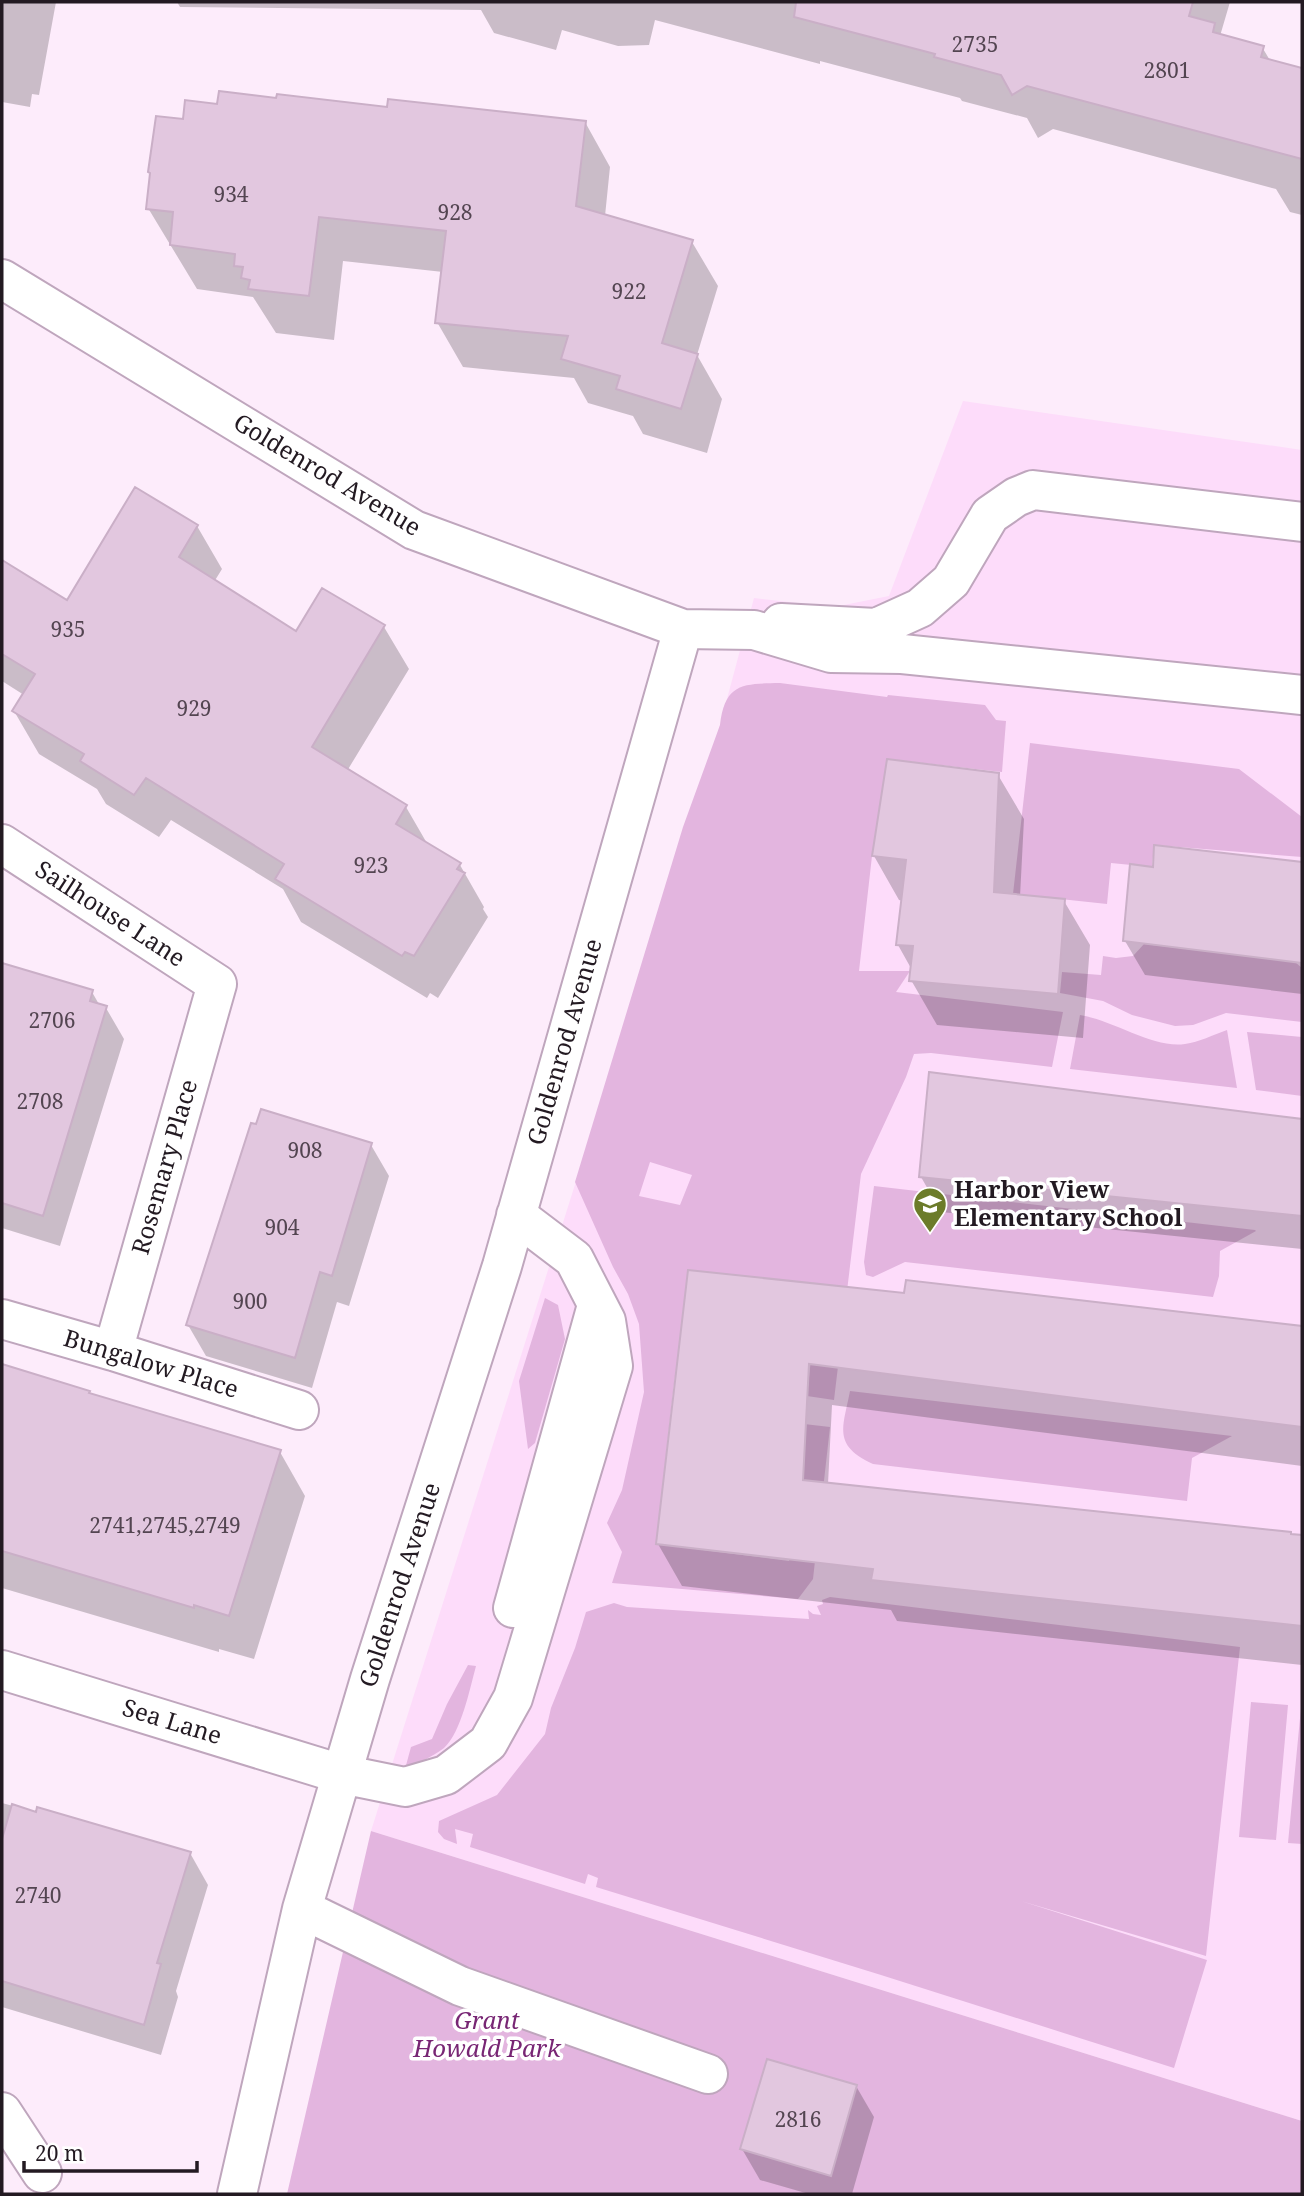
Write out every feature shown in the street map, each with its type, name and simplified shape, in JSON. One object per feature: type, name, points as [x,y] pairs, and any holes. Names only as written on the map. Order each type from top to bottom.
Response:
[{"type":"street","name":"Goldenrod Avenue","points":[[2,279],[414,530],[682,629],[516,1215],[341,1774],[302,1909],[237,2194]]},
{"type":"street","points":[[750,631],[764,623],[876,628],[920,608],[951,581],[990,515],[1016,497],[1033,490],[1302,522]]},
{"type":"street","points":[[682,629],[750,631],[831,653],[902,654],[1302,695]]},
{"type":"street","name":"Sailhouse Lane","points":[[2,844],[217,984]]},
{"type":"street","name":"Rosemary Place","points":[[113,1351],[217,984]]},
{"type":"street","name":"Sea Lane","points":[[2,1670],[341,1774],[405,1787],[446,1775],[488,1742],[513,1698],[613,1366],[609,1333],[574,1259],[516,1215]]},
{"type":"street","name":"Bungalow Place","points":[[2,1320],[113,1351],[299,1410]]},
{"type":"street","points":[[302,1909],[460,1986],[708,2074]]},
{"type":"street","points":[[2,2112],[42,2173]]},
{"type":"shaded area","name":"Harbor View Elementary School","points":[[963,401],[1302,450],[1302,2121],[371,1831],[720,725],[754,598],[834,607],[889,596]]},
{"type":"green space","points":[[767,683],[985,705],[996,720],[1006,721],[1002,772],[887,759],[872,856],[859,971],[910,971],[896,992],[1063,1012],[1052,1067],[931,1053],[914,1054],[861,1174],[834,1400],[807,1396],[819,1284],[690,1271],[656,1544],[789,1561],[804,1424],[830,1427],[813,1579],[798,1599],[612,1583],[622,1552],[607,1523],[622,1490],[644,1392],[639,1324],[628,1294],[575,1182],[683,827],[720,725],[726,700],[738,688]],"holes":[[[650,1162],[692,1175],[680,1205],[639,1196]]]},
{"type":"green space","points":[[1030,743],[1239,769],[1302,817],[1302,857],[1154,845],[1152,867],[1111,863],[1107,904],[1013,894]]},
{"type":"green space","points":[[1144,944],[1295,962],[1302,968],[1302,1022],[1226,1013],[1193,1025],[1175,1026],[1132,1015],[1103,1001],[1060,993],[1062,972],[1101,975],[1103,956],[1133,956]]},
{"type":"green space","points":[[1080,1015],[1173,1044],[1196,1042],[1227,1030],[1237,1088],[1070,1069]]},
{"type":"green space","points":[[1247,1032],[1302,1037],[1302,1096],[1256,1090]]},
{"type":"green space","points":[[874,1186],[1256,1231],[1220,1251],[1219,1276],[1213,1297],[905,1262],[873,1277],[866,1275],[864,1262]]},
{"type":"green space","points":[[545,1298],[558,1305],[565,1339],[535,1443],[528,1449],[519,1381]]},
{"type":"green space","points":[[850,1391],[1232,1436],[1192,1458],[1187,1501],[873,1464],[851,1450],[846,1442],[843,1425]]},
{"type":"green space","points":[[830,1597],[1240,1647],[1206,1956],[1021,1901],[1207,1960],[1174,2068],[596,1887],[598,1878],[588,1874],[585,1884],[470,1847],[473,1834],[455,1829],[457,1844],[444,1839],[438,1832],[439,1821],[497,1795],[545,1734],[551,1708],[586,1612],[614,1603],[627,1607],[809,1619],[808,1610],[821,1615],[817,1606]]},
{"type":"green space","points":[[468,1665],[476,1666],[464,1710],[450,1741],[435,1754],[405,1769],[411,1747],[432,1739]]},
{"type":"green space","points":[[1251,1702],[1288,1705],[1276,1840],[1239,1837]]},
{"type":"green space","points":[[1302,1708],[1302,1844],[1288,1843]]},
{"type":"green space","name":"Grant Howald Park","points":[[371,1831],[1302,2121],[1302,2194],[287,2194]]},
{"type":"building","points":[[796,2],[1193,2],[1189,16],[1215,23],[1213,32],[1264,46],[1261,57],[1302,68],[1302,159],[1027,86],[1012,95],[1001,75],[934,57],[935,54],[794,17]]},
{"type":"building","points":[[219,91],[276,98],[277,94],[387,107],[388,99],[586,121],[576,206],[693,240],[662,343],[698,354],[681,409],[616,389],[620,376],[561,359],[568,336],[435,323],[446,231],[319,217],[309,296],[248,289],[250,280],[241,278],[243,267],[234,266],[235,254],[170,245],[173,212],[146,209],[156,116],[183,119],[185,100],[217,104]]},
{"type":"building","points":[[135,487],[198,525],[179,557],[296,631],[322,588],[385,625],[312,747],[407,805],[396,824],[461,863],[457,869],[465,873],[414,956],[405,952],[402,956],[275,879],[284,864],[146,778],[134,795],[80,761],[84,754],[12,711],[35,674],[2,654],[2,560],[67,600]]},
{"type":"building","points":[[887,759],[999,773],[994,892],[1065,899],[1058,994],[909,981],[913,946],[896,945],[906,860],[872,856]]},
{"type":"building","points":[[1154,845],[1302,862],[1302,963],[1123,941],[1130,864],[1153,867]]},
{"type":"building","points":[[2,963],[93,990],[90,1001],[107,1006],[43,1216],[2,1203]]},
{"type":"building","points":[[929,1072],[1302,1119],[1302,1216],[919,1177]]},
{"type":"building","points":[[261,1109],[372,1143],[332,1276],[320,1272],[295,1358],[186,1325],[251,1123],[256,1124]]},
{"type":"building","points":[[688,1270],[904,1293],[906,1280],[1302,1326],[1302,1427],[809,1364],[803,1480],[1302,1535],[1302,1626],[871,1580],[873,1569],[656,1544]]},
{"type":"building","points":[[2,1364],[281,1450],[229,1616],[2,1551]]},
{"type":"building","points":[[12,1804],[36,1812],[37,1807],[191,1852],[157,1963],[161,1964],[144,2025],[2,1981],[2,1839]]},
{"type":"building","points":[[767,2059],[857,2085],[831,2176],[740,2149]]},
{"type":"place","name":"Harbor View Elementary School","points":[[930,1234]]}]
